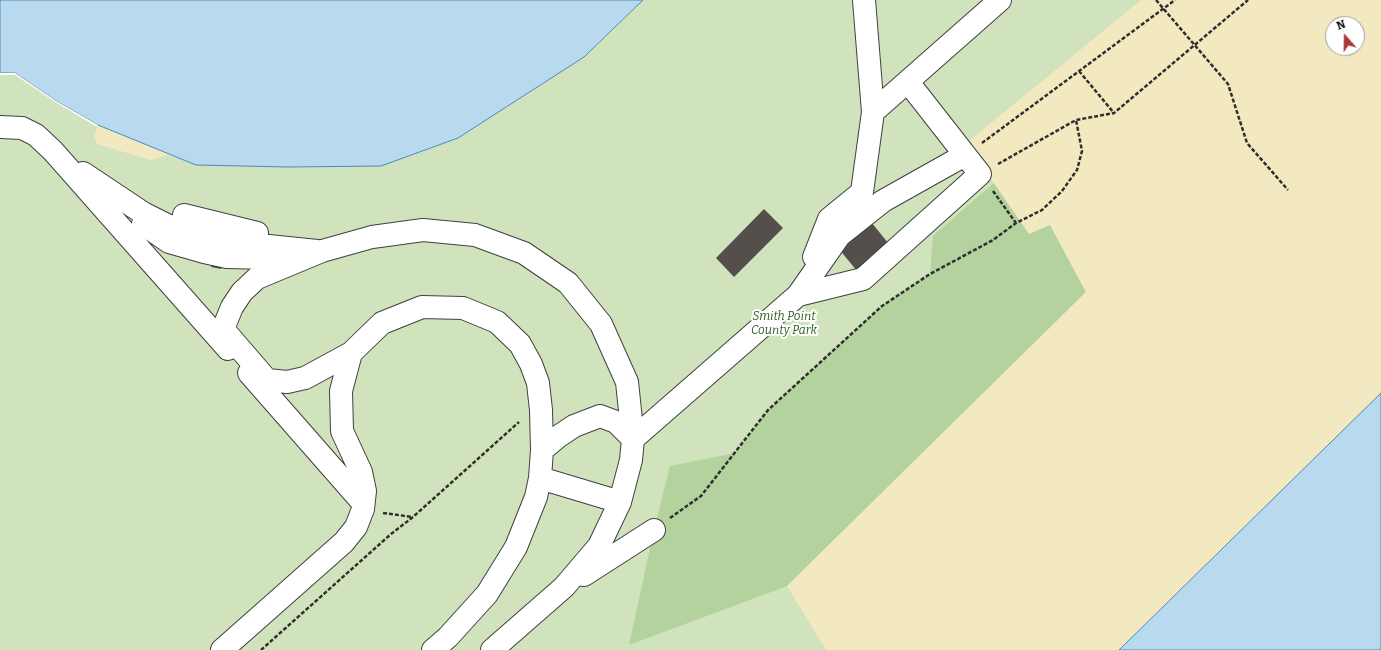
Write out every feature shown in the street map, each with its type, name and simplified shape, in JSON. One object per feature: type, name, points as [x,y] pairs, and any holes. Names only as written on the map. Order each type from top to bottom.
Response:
[{"type":"street","points":[[798,295],[830,219],[862,192],[873,112],[864,0]]},
{"type":"street","points":[[873,112],[1000,0]]},
{"type":"street","points":[[798,295],[863,279],[980,174],[908,82]]},
{"type":"street","points":[[0,127],[22,128],[36,135],[53,151],[341,477],[363,506]]},
{"type":"street","points":[[53,151],[115,195],[143,213],[167,225],[221,241],[322,251]]},
{"type":"street","points":[[633,439],[798,295],[840,235],[883,200],[965,155]]},
{"type":"street","points":[[433,650],[448,637],[487,594],[516,547],[536,497],[540,478],[542,450],[541,410],[538,383],[531,364],[520,344],[497,322],[463,308],[422,307],[382,323],[351,354],[304,378],[286,382],[267,380],[223,329],[232,307],[242,292],[257,278],[322,251],[372,237],[423,230],[475,235],[524,253],[568,283],[601,324],[627,382],[633,439],[631,460],[620,502],[599,546],[564,587],[492,650]]},
{"type":"street","points":[[222,650],[344,542],[356,527],[363,506],[365,491],[361,472],[342,431],[341,391],[351,354]]},
{"type":"street","points":[[542,450],[558,436],[574,426],[600,416],[616,422],[633,439]]},
{"type":"street","points":[[540,478],[620,502]]},
{"type":"street","points":[[564,587],[654,530]]},
{"type":"path","points":[[1156,0],[1228,84],[1247,143],[1288,190]]},
{"type":"path","points":[[965,155],[1175,0]]},
{"type":"path","points":[[1016,223],[980,174],[1076,120],[1114,113],[1248,0]]},
{"type":"path","points":[[1079,71],[1114,113]]},
{"type":"path","points":[[654,530],[701,496],[768,410],[882,306],[930,274],[993,240],[1016,223],[1042,210],[1062,191],[1077,170],[1082,151],[1076,120]]},
{"type":"path","points":[[261,650],[520,421]]},
{"type":"path","points":[[363,506],[413,517]]},
{"type":"green space","name":"Smith Point County Park","points":[[643,0],[1381,0],[1381,393],[1119,650],[0,650],[0,73],[15,73],[56,101],[98,125],[196,165],[584,57]]},
{"type":"green space","points":[[1076,120],[1042,209],[1086,292],[787,586],[629,645],[654,530],[670,466],[735,453],[768,410],[882,306],[930,274],[933,236],[989,187]]},
{"type":"sand","points":[[1141,0],[1381,0],[1381,393],[1119,650],[826,650],[787,586],[1086,292],[1050,225],[1029,234],[989,176],[969,141]]},
{"type":"sand","points":[[98,125],[171,154],[151,160],[97,144],[94,136]]},
{"type":"water","points":[[0,0],[643,0],[584,57],[458,138],[381,166],[288,167],[196,165],[98,125],[56,101],[15,73],[0,73]]},
{"type":"water","points":[[1381,393],[1381,650],[1119,650]]},
{"type":"pier","points":[[0,73],[15,73],[56,101],[98,125],[97,127],[55,102],[15,75],[0,75]]},
{"type":"building","points":[[764,209],[783,228],[734,277],[716,258]]},
{"type":"building","points":[[871,222],[889,244],[857,271],[839,249]]},
{"type":"building","points":[[213,261],[223,264],[221,269],[211,267]]}]
